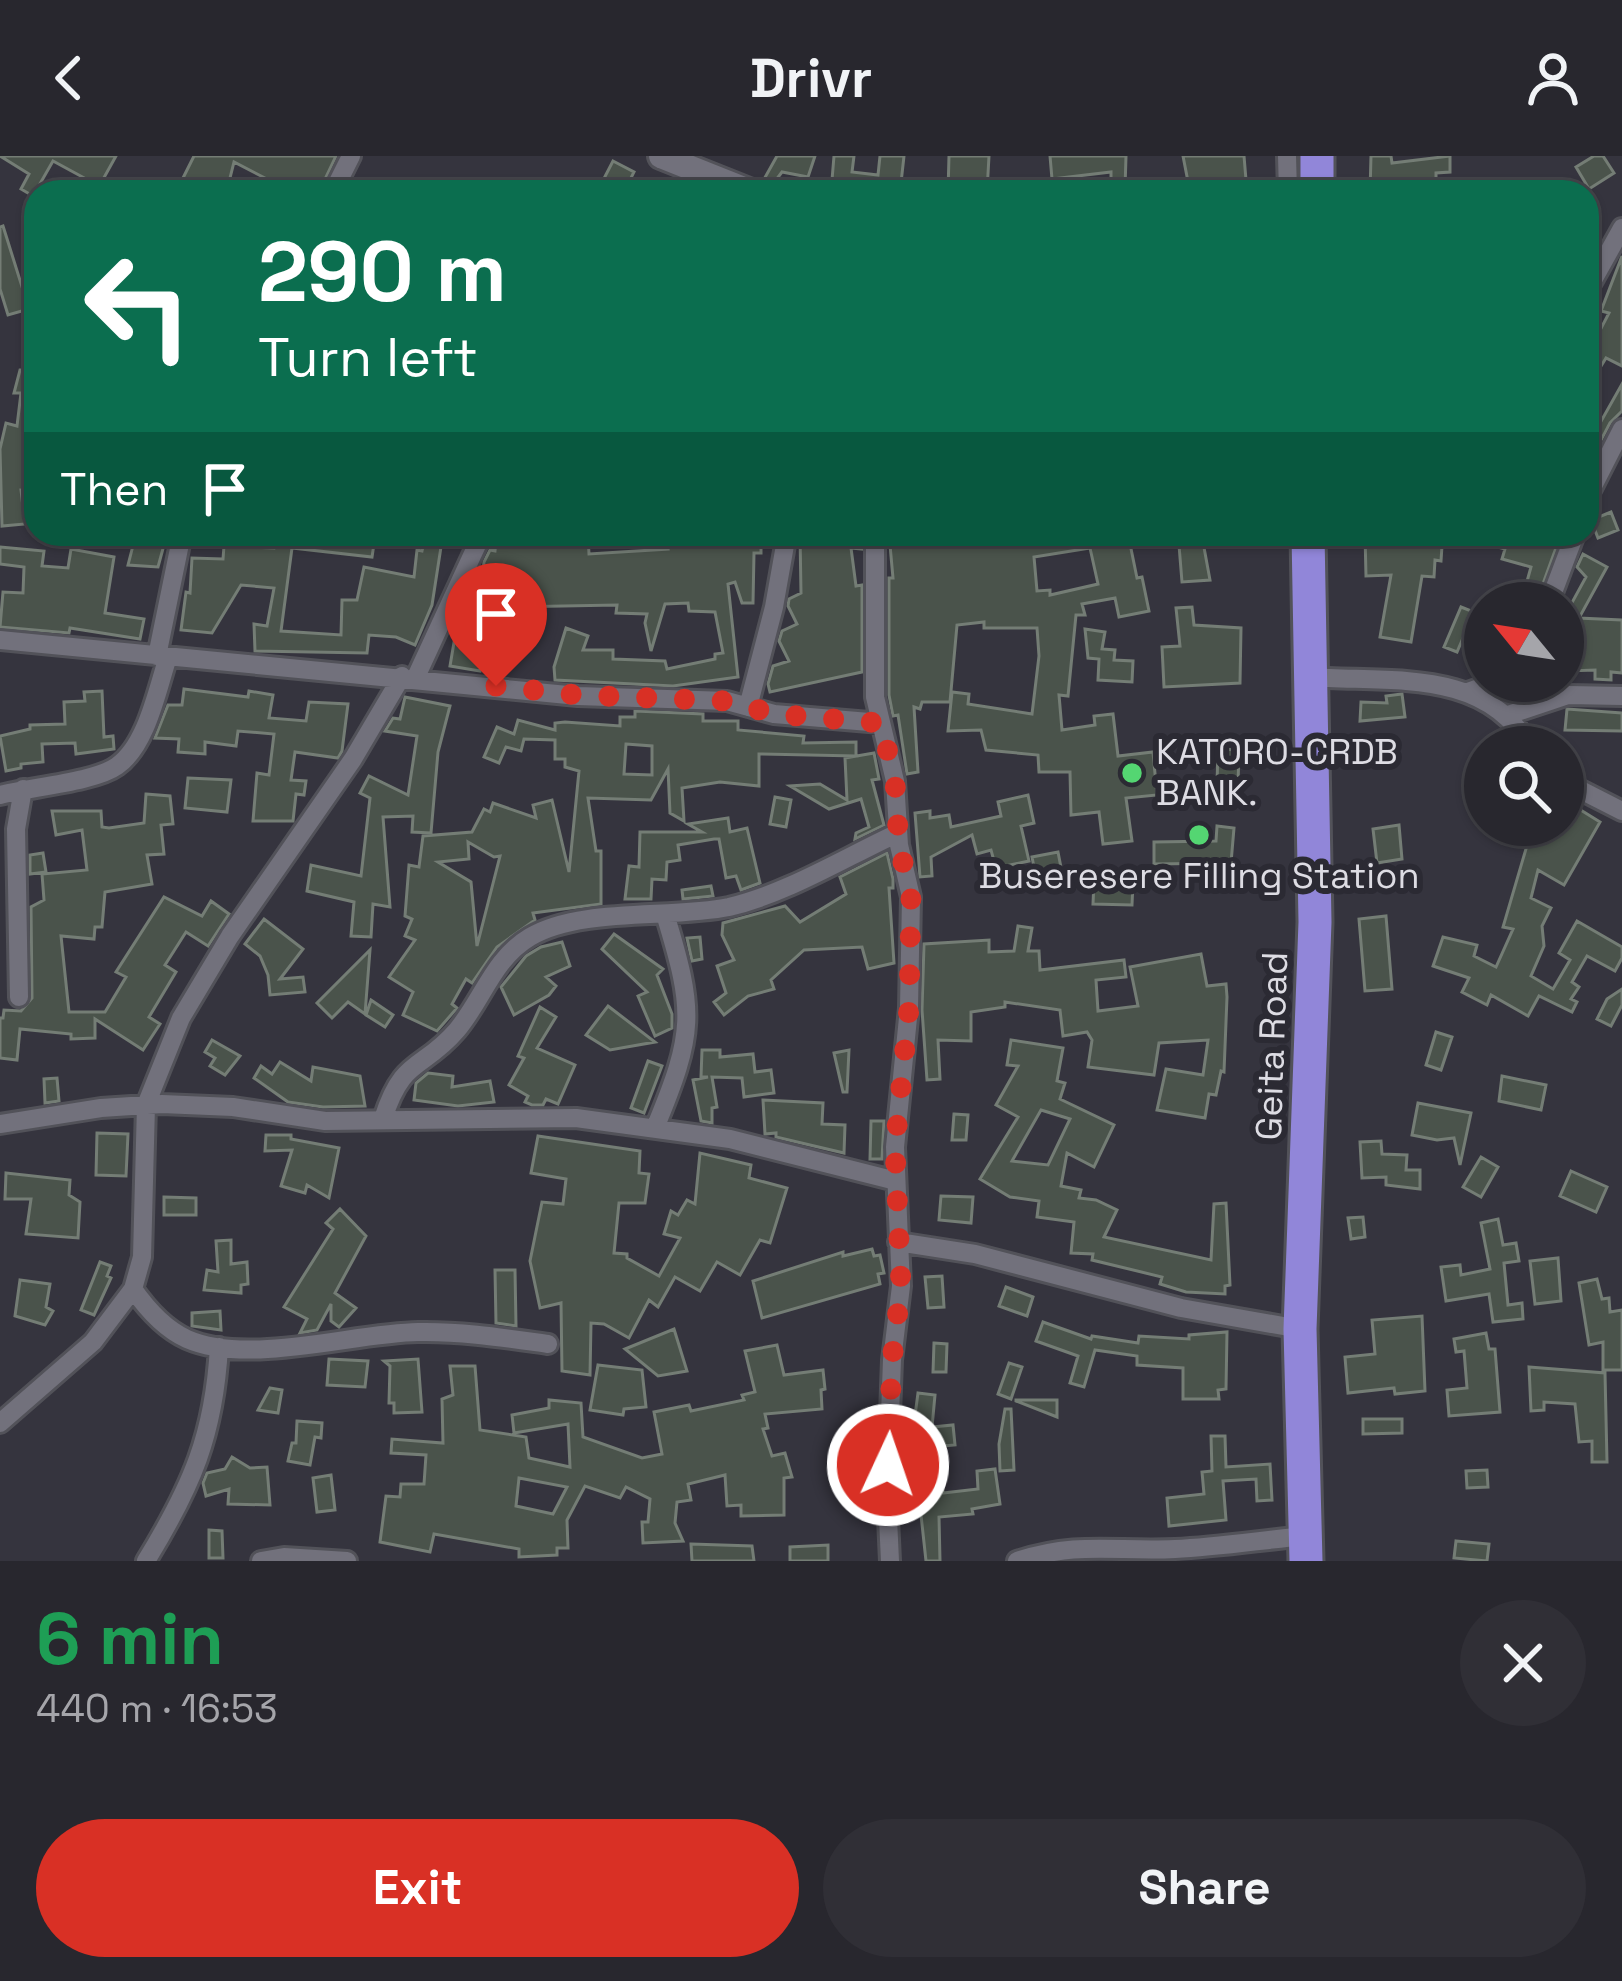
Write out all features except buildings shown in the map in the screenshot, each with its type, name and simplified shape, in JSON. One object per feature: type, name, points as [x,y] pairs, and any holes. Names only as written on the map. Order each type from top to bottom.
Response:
[{"type":"highway","name":"Geita Road","points":[[1306,1548],[1300,1329],[1315,922],[1308,546]]},
{"type":"street","points":[[661,156],[693,180]]},
{"type":"street","points":[[1599,269],[1622,228]]},
{"type":"street","points":[[1599,474],[1622,429]]},
{"type":"street","points":[[0,795],[93,776],[120,765],[140,732],[163,657],[180,546]]},
{"type":"street","points":[[0,1424],[93,1342],[133,1289],[142,1257],[146,1105],[181,1018],[230,937],[409,677],[476,546]]},
{"type":"street","points":[[748,707],[785,546]]},
{"type":"street","points":[[875,546],[873,675],[895,782],[898,833],[911,897],[903,1094],[895,1147],[901,1286],[892,1360],[887,1496],[890,1561]]},
{"type":"street","points":[[1557,582],[1570,546]]},
{"type":"street","points":[[0,640],[578,695],[701,699],[829,721],[881,723]]},
{"type":"street","points":[[1310,676],[1444,685],[1464,691]]},
{"type":"street","points":[[1508,715],[1568,695],[1622,696]]},
{"type":"street","points":[[1485,702],[1508,715],[1516,726]]},
{"type":"street","points":[[19,997],[16,829],[22,788]]},
{"type":"street","points":[[1584,792],[1622,811]]},
{"type":"street","points":[[383,1119],[403,1073],[458,1030],[505,957],[531,936],[561,925],[731,906],[791,885],[898,833]]},
{"type":"street","points":[[655,1128],[684,1056],[688,1014],[681,968],[664,914]]},
{"type":"street","points":[[0,1124],[146,1105],[233,1108],[326,1121],[576,1118],[730,1139],[896,1181]]},
{"type":"street","points":[[898,1243],[975,1254],[1180,1308],[1300,1329]]},
{"type":"street","points":[[133,1289],[148,1310],[177,1332],[219,1347],[281,1347],[417,1332],[548,1344]]},
{"type":"street","points":[[146,1561],[195,1475],[216,1402],[219,1347]]},
{"type":"street","points":[[1017,1561],[1051,1550],[1110,1546],[1306,1548]]},
{"type":"street","points":[[261,1561],[336,1560]]},
{"type":"place","name":"KATORO-CRDB BANK.","points":[[1132,773]]},
{"type":"place","name":"Buseresere Filling Station","points":[[1199,835]]},
{"type":"route","points":[[496,686],[578,695],[727,701],[774,714],[881,723],[895,782],[899,845],[911,897],[909,1008],[895,1147],[901,1286],[892,1360],[888,1465]]}]
